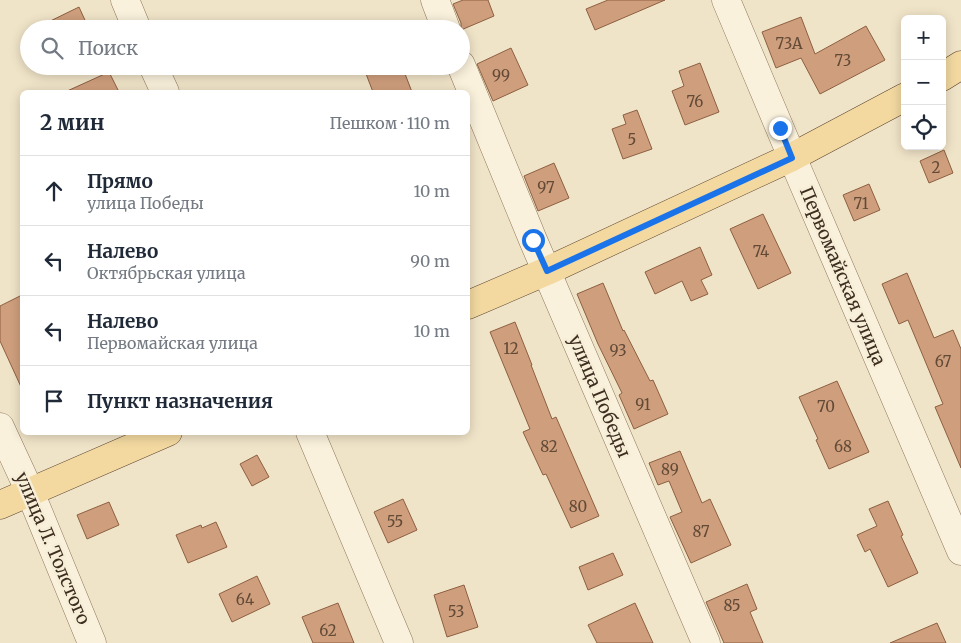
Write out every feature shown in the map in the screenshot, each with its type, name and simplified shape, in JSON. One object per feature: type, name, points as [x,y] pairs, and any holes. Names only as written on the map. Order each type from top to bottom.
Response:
[{"type":"main road","points":[[946,74],[961,65]]},
{"type":"main road","points":[[470,304],[547,271],[792,158],[901,99]]},
{"type":"main road","points":[[0,505],[161,435]]},
{"type":"street","points":[[125,0],[134,20]]},
{"type":"street","points":[[435,0],[443,20]]},
{"type":"street","name":"Первомайская улица","points":[[726,0],[961,551]]},
{"type":"street","points":[[158,75],[164,90]]},
{"type":"street","name":"улица Победы","points":[[465,75],[706,643]]},
{"type":"street","name":"улица Л. Толстого","points":[[0,427],[30,492],[92,643]]},
{"type":"street","points":[[311,435],[399,643]]},
{"type":"building","points":[[463,0],[488,0],[494,16],[470,26],[470,20],[460,20],[453,4]]},
{"type":"building","points":[[608,0],[665,0],[595,30],[586,9]]},
{"type":"building","points":[[79,7],[85,20],[52,20]]},
{"type":"building","points":[[801,17],[815,54],[866,26],[885,60],[820,94],[801,58],[776,68],[762,32]]},
{"type":"building","points":[[511,48],[528,85],[493,101],[477,64]]},
{"type":"building","points":[[700,63],[719,112],[685,125],[672,91],[684,86],[679,71]]},
{"type":"building","points":[[102,75],[110,75],[118,90],[69,90]]},
{"type":"building","points":[[366,75],[405,75],[411,90],[372,90]]},
{"type":"building","points":[[637,110],[652,149],[623,159],[612,129],[626,124],[623,115]]},
{"type":"building","points":[[944,150],[953,173],[929,183],[920,161]]},
{"type":"building","points":[[554,163],[569,198],[538,211],[524,176]]},
{"type":"building","points":[[869,184],[880,210],[854,221],[843,195]]},
{"type":"building","points":[[763,214],[791,273],[758,289],[730,229]]},
{"type":"building","points":[[700,247],[712,275],[701,280],[708,294],[691,301],[682,281],[655,294],[645,272]]},
{"type":"building","points":[[907,273],[934,338],[953,330],[961,349],[961,468],[935,407],[943,404],[908,320],[899,324],[882,284]]},
{"type":"building","points":[[603,283],[623,331],[650,381],[653,380],[668,414],[634,429],[619,395],[622,393],[598,344],[577,294]]},
{"type":"building","points":[[20,296],[20,385],[0,341],[0,306]]},
{"type":"building","points":[[515,322],[552,419],[556,417],[599,516],[571,528],[546,474],[543,475],[523,432],[530,429],[490,332]]},
{"type":"building","points":[[837,381],[869,452],[829,469],[799,397]]},
{"type":"building","points":[[680,451],[702,503],[710,499],[731,545],[691,563],[670,517],[682,512],[669,481],[658,485],[649,463]]},
{"type":"building","points":[[257,455],[269,477],[252,486],[240,464]]},
{"type":"building","points":[[403,499],[417,530],[388,543],[374,512]]},
{"type":"building","points":[[888,501],[918,573],[888,587],[870,549],[865,552],[857,535],[877,526],[869,509]]},
{"type":"building","points":[[109,502],[119,525],[87,539],[77,515]]},
{"type":"building","points":[[216,522],[227,547],[188,563],[176,535],[201,525],[202,528]]},
{"type":"building","points":[[613,553],[623,575],[588,590],[579,567]]},
{"type":"building","points":[[257,576],[270,604],[232,622],[219,594]]},
{"type":"building","points":[[747,584],[757,609],[750,612],[763,643],[724,643],[706,602]]},
{"type":"building","points":[[464,585],[478,627],[447,637],[434,595]]},
{"type":"building","points":[[338,603],[354,643],[313,643],[302,617]]},
{"type":"building","points":[[635,603],[653,643],[597,643],[588,625]]},
{"type":"building","points":[[937,623],[946,643],[890,643]]},
{"type":"route","points":[[533,240],[547,271],[792,158],[780,128]]}]
